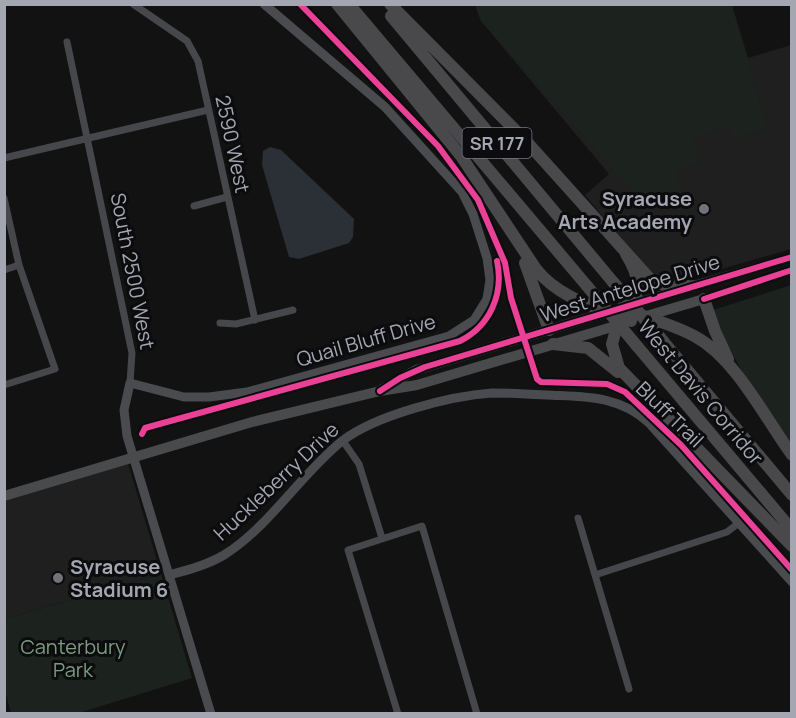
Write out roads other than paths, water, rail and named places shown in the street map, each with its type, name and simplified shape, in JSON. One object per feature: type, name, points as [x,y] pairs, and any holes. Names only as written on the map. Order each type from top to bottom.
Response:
[{"type":"highway","points":[[337,4],[461,156],[536,269],[548,283],[569,297],[686,332],[703,341],[735,374]]},
{"type":"highway","name":"West Davis Corridor","points":[[349,4],[792,530]]},
{"type":"highway","name":"West Davis Corridor","points":[[381,4],[792,495]]},
{"type":"highway","points":[[390,4],[526,141],[626,254],[653,281],[661,284],[692,286]]},
{"type":"highway","points":[[505,221],[531,275],[549,330]]},
{"type":"highway","points":[[626,254],[638,275],[626,314],[612,338],[612,354],[629,380]]},
{"type":"highway","points":[[704,299],[718,340],[735,374],[792,455]]},
{"type":"highway","points":[[553,344],[588,348],[629,380],[678,426],[792,546]]},
{"type":"main road","name":"West Antelope Drive","points":[[4,496],[275,416],[424,383],[553,344],[692,286]]},
{"type":"main road","name":"West Antelope Drive","points":[[380,391],[416,370],[549,330],[704,299]]},
{"type":"street","name":"2590 West","points":[[133,4],[187,41],[194,50],[255,320]]},
{"type":"street","name":"Quail Bluff Drive","points":[[130,383],[183,397],[209,397],[247,392],[449,336],[462,329],[482,309],[489,293],[490,280],[476,221],[462,192],[385,107],[264,4]]},
{"type":"street","name":"South 2500 West","points":[[67,42],[132,353],[124,419],[133,457],[211,714]]},
{"type":"street","points":[[4,158],[208,110]]},
{"type":"street","points":[[194,206],[227,197]]},
{"type":"street","points":[[4,198],[19,265],[55,369],[4,384]]},
{"type":"street","name":"West Antelope Drive","points":[[692,286],[792,257]]},
{"type":"street","points":[[4,270],[19,265]]},
{"type":"street","name":"West Antelope Drive","points":[[704,299],[792,270]]},
{"type":"street","points":[[220,323],[236,324],[293,310]]},
{"type":"street","name":"Huckleberry Drive","points":[[169,575],[206,564],[236,547],[343,441],[362,428],[392,416],[452,399],[494,393],[602,399],[626,406],[649,423],[792,582]]},
{"type":"street","points":[[343,441],[359,464],[382,538]]},
{"type":"street","points":[[578,518],[629,689]]},
{"type":"street","points":[[595,575],[720,534],[740,522]]},
{"type":"street","points":[[398,714],[348,550],[422,526],[477,714]]},
{"type":"place","name":"Syracuse Arts Academy","points":[[704,209]]},
{"type":"place","name":"Syracuse Stadium 6","points":[[58,578]]},
{"type":"park label","name":"Canterbury Park","points":[[73,658]]}]
